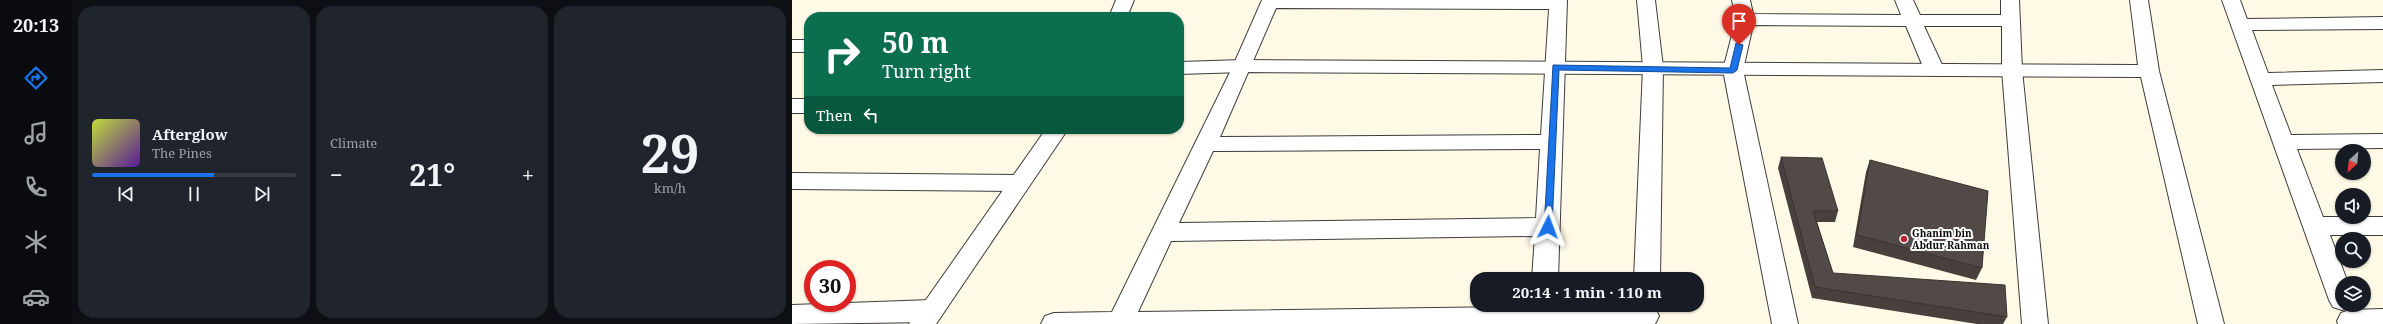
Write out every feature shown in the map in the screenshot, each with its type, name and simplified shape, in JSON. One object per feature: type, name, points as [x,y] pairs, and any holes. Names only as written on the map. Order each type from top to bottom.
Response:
[{"type":"street","points":[[1120,12],[1125,0]]},
{"type":"street","points":[[1646,0],[1653,67],[1647,272]]},
{"type":"street","points":[[1741,0],[1745,19],[1733,70],[1785,324]]},
{"type":"street","points":[[1904,0],[1934,69]]},
{"type":"street","points":[[2010,0],[2012,70],[2035,324]]},
{"type":"street","points":[[2139,0],[2149,71],[2211,324]]},
{"type":"street","points":[[2231,0],[2335,280]]},
{"type":"street","points":[[1120,324],[1206,144],[1270,1],[1558,2],[1545,272]]},
{"type":"street","points":[[1745,19],[2011,21]]},
{"type":"street","points":[[2240,25],[2383,23]]},
{"type":"street","points":[[792,46],[804,46]]},
{"type":"street","points":[[1184,68],[1242,66],[1653,67],[1733,70],[1934,69],[2149,71]]},
{"type":"street","points":[[2260,79],[2383,76]]},
{"type":"street","points":[[792,106],[804,106]]},
{"type":"street","points":[[792,316],[926,318],[1054,134]]},
{"type":"street","points":[[2283,142],[2383,141]]},
{"type":"street","points":[[1206,144],[1552,142]]},
{"type":"street","points":[[792,181],[1019,184]]},
{"type":"street","points":[[2315,226],[2383,226]]},
{"type":"street","points":[[1164,232],[1548,227]]},
{"type":"street","points":[[2347,312],[2383,320]]},
{"type":"street","points":[[1054,324],[1646,315]]},
{"type":"building","points":[[1781,157],[1822,158],[1838,211],[1813,211],[1833,273],[2005,285],[2007,317],[1815,287]]},
{"type":"building","points":[[1870,160],[1988,191],[1982,268],[1857,235]]},
{"type":"place","name":"Ghanim bin Abdur Rahman","points":[[1904,239]]},
{"type":"route","points":[[1548,227],[1555,67],[1653,67],[1733,70],[1739,45]]}]
